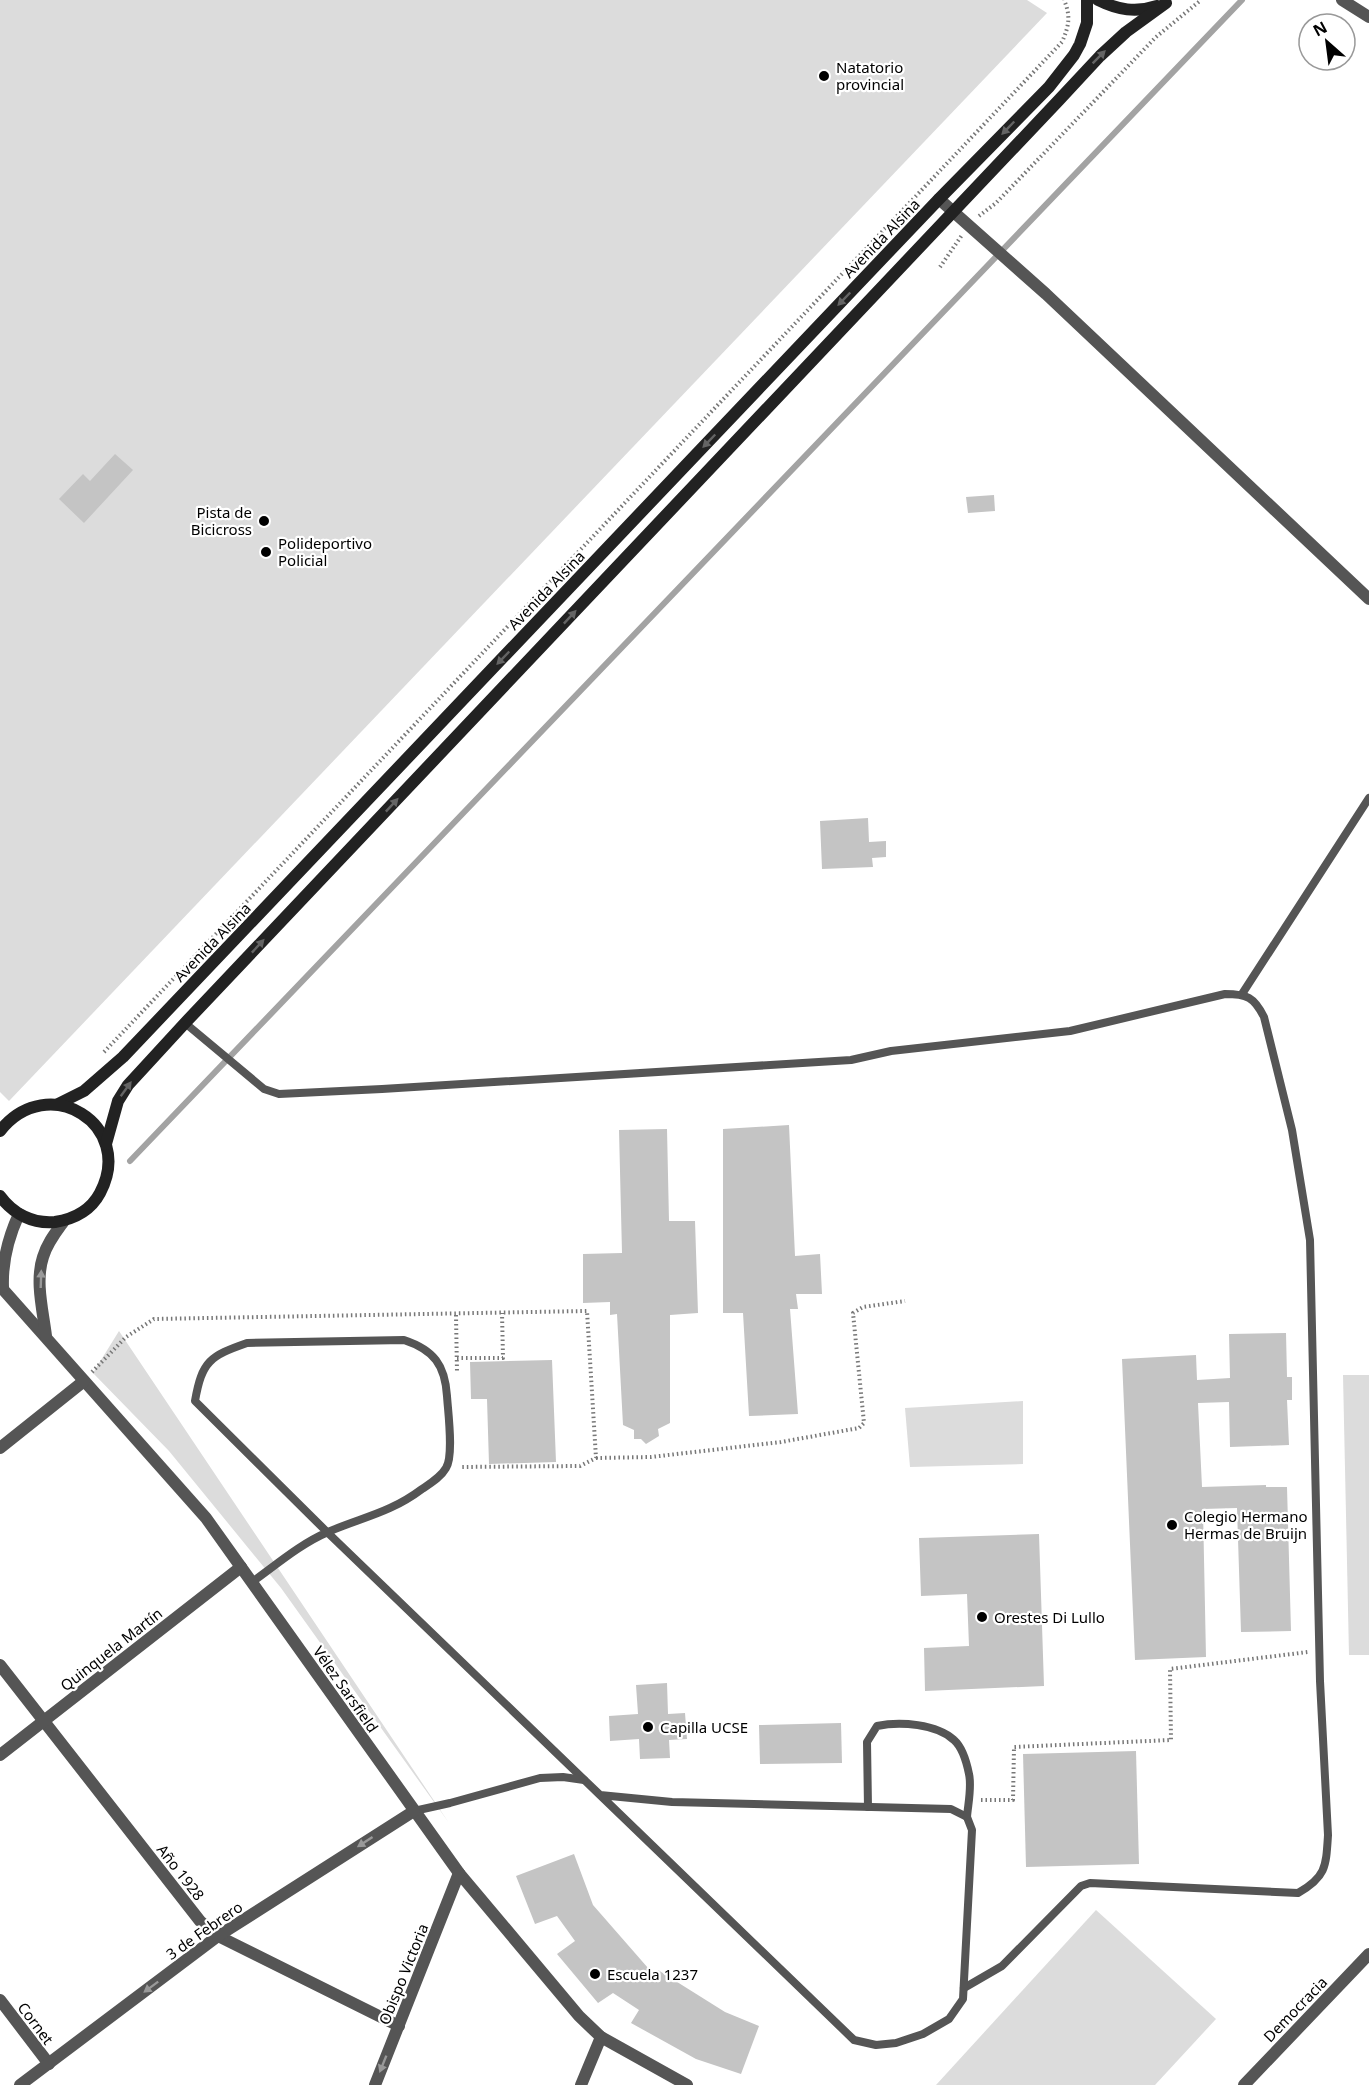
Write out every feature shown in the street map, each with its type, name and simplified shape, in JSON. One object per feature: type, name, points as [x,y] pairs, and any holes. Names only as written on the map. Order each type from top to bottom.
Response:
[{"type":"main road","name":"Avenida Alsina","points":[[58,1104],[84,1091],[123,1057],[939,199],[1049,87],[1080,45],[1087,23],[1087,0]]},
{"type":"main road","points":[[1098,0],[1120,9],[1144,10],[1168,2]]},
{"type":"main road","points":[[106,1144],[118,1101],[128,1085],[185,1023],[1100,56],[1126,32],[1168,2]]},
{"type":"main road","points":[[0,1131],[9,1119],[24,1109],[40,1104],[58,1104],[74,1108],[88,1117],[99,1129],[106,1144],[109,1163],[106,1182],[97,1199],[82,1213],[64,1221],[33,1220],[19,1214],[2,1202]]},
{"type":"street","points":[[1342,0],[1369,17]]},
{"type":"street","points":[[939,199],[1046,294],[1369,599]]},
{"type":"street","points":[[1,1286],[2,1268],[11,1233],[19,1214]]},
{"type":"street","points":[[46,1337],[40,1280],[43,1258],[51,1240],[64,1221]]},
{"type":"street","name":"Vélez Sarsfield","points":[[1,1286],[189,1497],[459,1873],[579,2016],[601,2037],[687,2085]]},
{"type":"street","points":[[0,1448],[84,1381]]},
{"type":"street","name":"Quinquela Martín","points":[[0,1755],[241,1567]]},
{"type":"street","name":"Año 1928","points":[[0,1665],[200,1921],[218,1936],[399,2026]]},
{"type":"street","name":"3 de Febrero","points":[[20,2085],[218,1936],[414,1811]]},
{"type":"street","name":"Obispo Victoria","points":[[375,2085],[459,1873]]},
{"type":"street","name":"Democracia","points":[[1244,2085],[1369,1954]]},
{"type":"street","name":"Cornet","points":[[0,2000],[49,2064]]},
{"type":"street","points":[[581,2085],[601,2037]]},
{"type":"lane","points":[[1242,994],[1369,798]]},
{"type":"lane","points":[[185,1023],[264,1089],[279,1094],[851,1060],[891,1051],[1070,1031],[1225,993],[1242,994],[1256,1003],[1264,1017],[1292,1130],[1310,1240],[1319,1651],[1328,1836],[1323,1872],[1315,1884],[1298,1893],[1090,1883],[1081,1886],[1002,1966],[964,1988]]},
{"type":"lane","points":[[252,1582],[296,1550],[327,1533],[402,1504],[436,1480],[448,1467],[450,1439],[446,1379],[433,1356],[421,1346],[404,1340],[248,1343],[223,1352],[206,1364],[199,1378],[195,1401],[327,1533],[854,2040],[876,2045],[896,2043],[923,2034],[949,2019],[963,1999],[972,1830],[967,1817],[970,1777],[965,1757],[954,1740],[929,1727],[895,1722],[878,1726],[867,1742],[868,1807]]},
{"type":"lane","points":[[414,1811],[540,1778],[563,1777],[584,1780]]},
{"type":"lane","points":[[600,1795],[672,1802],[951,1809],[967,1817]]},
{"type":"path","points":[[96,1059],[1062,42],[1068,27],[1069,11],[1064,0]]},
{"type":"path","points":[[940,267],[982,213],[996,203],[1156,37],[1200,0]]},
{"type":"path","points":[[596,1458],[651,1457],[781,1442],[859,1428],[864,1423],[853,1313],[863,1307],[905,1301]]},
{"type":"path","points":[[457,1358],[503,1358],[502,1313]]},
{"type":"path","points":[[446,1379],[457,1372],[456,1315]]},
{"type":"path","points":[[448,1467],[580,1466]]},
{"type":"path","points":[[968,1801],[1013,1800],[1014,1747],[1171,1740],[1170,1669],[1319,1651]]},
{"type":"shaded area","name":"Polideportivo Policial","points":[[0,0],[1027,0],[1047,13],[9,1101],[0,1092]]},
{"type":"shaded area","points":[[119,1331],[449,1823],[281,1588],[169,1451],[93,1373]]},
{"type":"shaded area","points":[[1343,1375],[1369,1375],[1369,1655],[1349,1655]]},
{"type":"shaded area","points":[[1023,1401],[1023,1464],[910,1467],[905,1408]]},
{"type":"shaded area","points":[[1096,1910],[1216,2019],[1155,2085],[936,2085]]},
{"type":"building","points":[[115,454],[133,470],[84,523],[59,499],[83,474],[90,481]]},
{"type":"building","points":[[994,495],[995,511],[968,513],[966,497]]},
{"type":"building","points":[[868,818],[869,842],[886,841],[886,857],[872,858],[873,867],[822,869],[820,821]]},
{"type":"building","points":[[789,1125],[795,1256],[820,1254],[822,1294],[796,1294],[798,1309],[790,1309],[798,1414],[749,1416],[743,1313],[723,1313],[723,1129]]},
{"type":"building","points":[[667,1129],[669,1221],[695,1221],[698,1313],[670,1315],[670,1423],[658,1429],[659,1436],[646,1444],[641,1439],[634,1439],[634,1430],[623,1425],[617,1314],[610,1315],[610,1302],[583,1303],[583,1254],[622,1253],[619,1130]]},
{"type":"building","points":[[1286,1333],[1287,1377],[1292,1377],[1292,1400],[1287,1400],[1289,1445],[1230,1447],[1229,1402],[1198,1403],[1202,1487],[1266,1485],[1266,1487],[1287,1487],[1291,1631],[1241,1632],[1237,1508],[1203,1509],[1206,1657],[1135,1660],[1122,1359],[1196,1355],[1197,1380],[1230,1378],[1229,1334]]},
{"type":"building","points":[[552,1360],[556,1462],[489,1464],[487,1399],[471,1399],[470,1362]]},
{"type":"building","points":[[1039,1534],[1044,1686],[925,1691],[924,1648],[969,1646],[967,1594],[921,1596],[919,1538]]},
{"type":"building","name":"Capilla UCSE","points":[[667,1683],[668,1714],[685,1713],[687,1739],[669,1740],[670,1758],[640,1759],[639,1739],[610,1741],[609,1716],[638,1714],[636,1685]]},
{"type":"building","points":[[841,1723],[842,1763],[760,1764],[759,1725]]},
{"type":"building","points":[[1136,1751],[1139,1864],[1026,1867],[1023,1754]]},
{"type":"building","points":[[574,1854],[593,1905],[655,1976],[658,1970],[725,2012],[759,2026],[741,2074],[696,2059],[631,2023],[639,2010],[613,1993],[598,2003],[557,1954],[575,1941],[557,1916],[535,1924],[516,1876]]},
{"type":"waterway","points":[[130,1161],[1242,0]]},
{"type":"place","name":"Natatorio provincial","points":[[824,76]]},
{"type":"place","name":"Pista de Bicicross","points":[[264,521]]},
{"type":"place","name":"Polideportivo Policial","points":[[266,552]]},
{"type":"place","name":"Colegio Hermano Hermas de Bruijn","points":[[1172,1525]]},
{"type":"place","name":"Orestes Di Lullo","points":[[982,1617]]},
{"type":"place","name":"Capilla UCSE","points":[[648,1727]]},
{"type":"place","name":"Escuela 1237","points":[[595,1974]]}]
